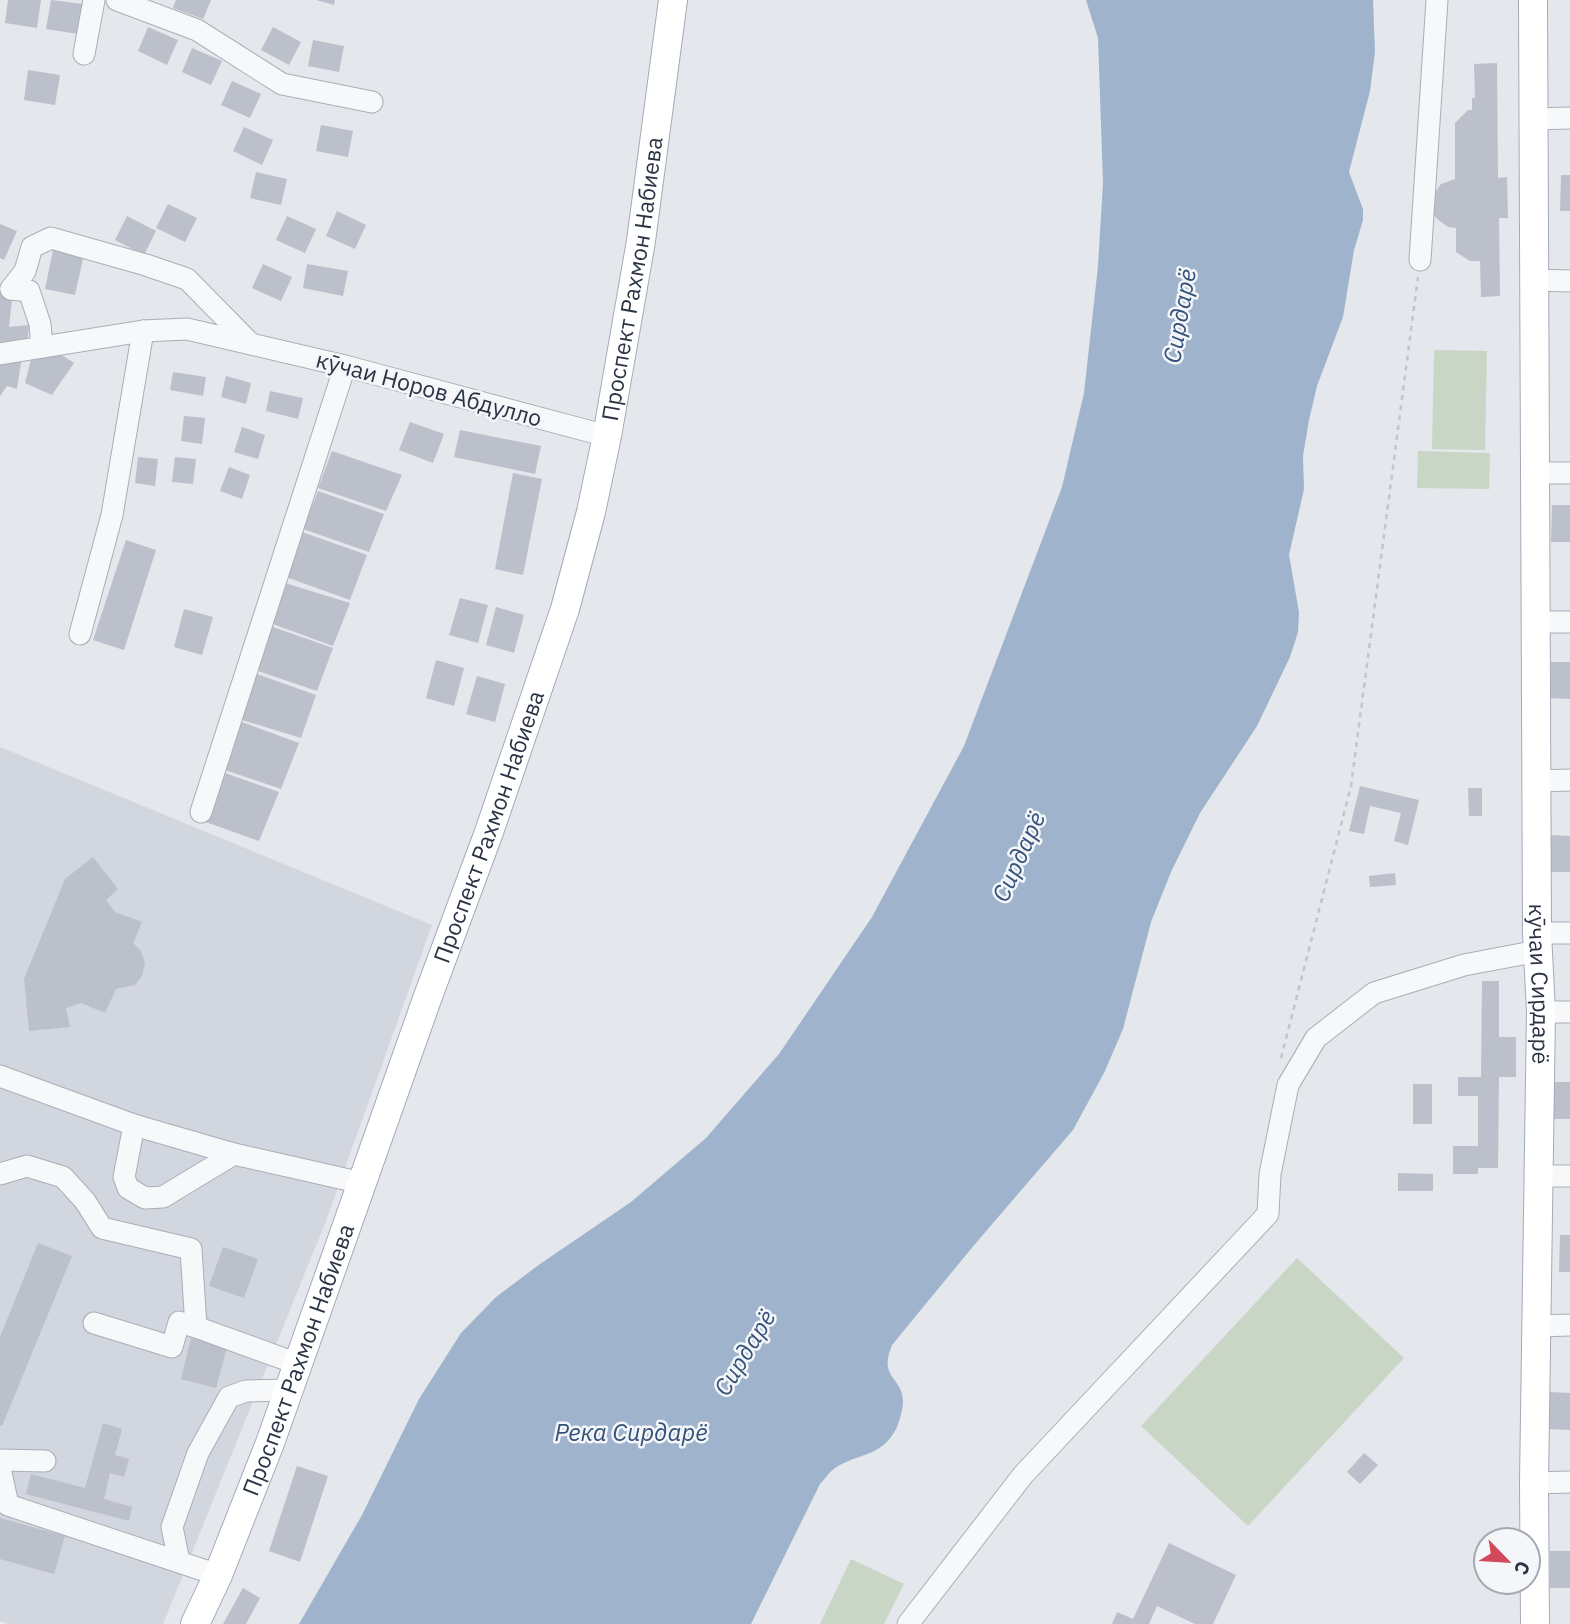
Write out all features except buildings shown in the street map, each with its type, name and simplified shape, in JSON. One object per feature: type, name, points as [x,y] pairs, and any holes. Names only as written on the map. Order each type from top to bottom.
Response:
[{"type":"main road","name":"Проспект Рахмон Набиева","points":[[195,1624],[218,1575],[271,1443],[427,999],[489,832],[565,609],[591,512],[607,436],[641,241],[673,0]]},
{"type":"main road","name":"Проспект Рахмон Набиева","points":[[210,1624],[282,1452],[478,898],[576,609],[603,517],[618,446],[662,178],[685,0]]},
{"type":"main road","name":"кӯчаи Сирдарё","points":[[1534,0],[1532,132],[1537,942],[1541,1012],[1534,1483],[1535,1624]]},
{"type":"street","points":[[84,54],[94,0]]},
{"type":"street","points":[[117,0],[197,30],[282,84],[372,102]]},
{"type":"street","points":[[1420,260],[1437,0]]},
{"type":"street","points":[[1532,132],[1570,118]]},
{"type":"street","points":[[42,347],[40,324],[29,291],[11,289],[25,271],[32,247],[51,238],[187,279],[250,343]]},
{"type":"street","points":[[1534,281],[1570,281]]},
{"type":"street","name":"кӯчаи Норов Абдулло","points":[[0,354],[143,331],[187,329],[345,366],[607,436]]},
{"type":"street","points":[[80,634],[112,515],[143,331]]},
{"type":"street","points":[[201,812],[345,366]]},
{"type":"street","points":[[1536,473],[1570,473]]},
{"type":"street","points":[[1535,622],[1570,622]]},
{"type":"street","points":[[1537,781],[1570,780]]},
{"type":"street","points":[[908,1624],[1023,1475],[1269,1213],[1270,1174],[1288,1085],[1316,1038],[1374,993],[1570,933]]},
{"type":"street","points":[[1541,1012],[1570,1012]]},
{"type":"street","points":[[0,1076],[134,1125],[234,1154],[362,1184]]},
{"type":"street","points":[[134,1125],[124,1177],[128,1188],[145,1198],[163,1197],[234,1154]]},
{"type":"street","points":[[0,1174],[27,1166],[63,1177],[85,1200],[102,1228],[191,1249],[196,1327]]},
{"type":"street","points":[[1538,1176],[1570,1176]]},
{"type":"street","points":[[94,1323],[172,1347],[179,1322],[298,1364]]},
{"type":"street","points":[[1537,1326],[1570,1325]]},
{"type":"street","points":[[179,1561],[172,1527],[198,1453],[229,1397],[246,1391],[289,1391]]},
{"type":"street","points":[[0,1460],[45,1461]]},
{"type":"street","points":[[0,1468],[4,1503],[218,1575]]},
{"type":"street","points":[[1534,1483],[1570,1482]]},
{"type":"path","points":[[1288,1085],[1277,1073],[1351,786],[1420,260]]},
{"type":"shaded area","points":[[0,747],[432,925],[326,1221],[163,1624],[8,1624],[0,1621]]},
{"type":"green space","points":[[1434,350],[1487,351],[1485,450],[1432,449]]},
{"type":"green space","points":[[1418,451],[1490,453],[1489,489],[1417,488]]},
{"type":"green space","points":[[1297,1258],[1404,1358],[1248,1526],[1141,1426]]},
{"type":"green space","points":[[851,1559],[904,1584],[884,1624],[820,1624]]},
{"type":"water","name":"Река Сирдарё","points":[[1086,0],[1373,0],[1375,52],[1370,91],[1349,172],[1363,209],[1363,220],[1354,250],[1343,317],[1317,386],[1309,420],[1303,456],[1304,489],[1289,555],[1299,612],[1298,632],[1290,657],[1257,726],[1200,813],[1171,872],[1151,922],[1123,1029],[1104,1073],[1073,1130],[892,1345],[888,1356],[889,1371],[899,1386],[903,1401],[897,1427],[884,1444],[835,1468],[820,1484],[751,1624],[299,1624],[362,1515],[419,1399],[461,1333],[496,1297],[631,1202],[706,1138],[779,1054],[872,917],[964,746],[1062,487],[1084,393],[1098,266],[1103,183],[1098,38]]},
{"type":"water label","name":"Сирдарё","points":[[1180,316]]},
{"type":"water label","name":"Сирдарё","points":[[1019,857]]},
{"type":"water label","name":"Сирдарё","points":[[745,1353]]}]
